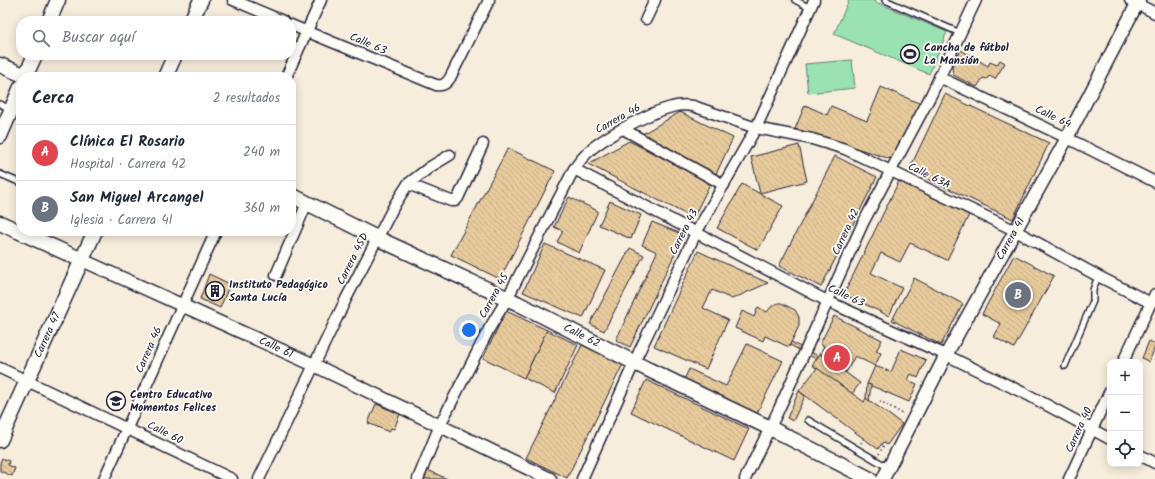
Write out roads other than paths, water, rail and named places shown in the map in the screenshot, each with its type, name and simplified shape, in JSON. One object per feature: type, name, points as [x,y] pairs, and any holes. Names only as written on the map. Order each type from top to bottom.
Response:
[{"type":"main road","points":[[51,16],[58,0]]},
{"type":"main road","points":[[193,16],[200,0]]},
{"type":"main road","points":[[28,72],[33,60]]},
{"type":"main road","points":[[168,72],[174,60]]},
{"type":"main road","points":[[0,65],[16,74]]},
{"type":"main road","points":[[0,136],[6,107],[16,92]]},
{"type":"main road","name":"Calle 62","points":[[296,198],[377,238],[507,299],[770,428],[870,479]]},
{"type":"main road","name":"Calle 61","points":[[0,223],[16,230]]},
{"type":"main road","name":"Calle 61","points":[[29,236],[82,260]]},
{"type":"main road","name":"Carrera 47","points":[[0,440],[93,236]]},
{"type":"street","points":[[233,0],[270,16]]},
{"type":"street","points":[[296,55],[321,0]]},
{"type":"street","name":"Calle 63","points":[[296,27],[440,86],[446,83],[450,78],[489,0]]},
{"type":"street","points":[[646,19],[655,0]]},
{"type":"street","name":"Carrera 42","points":[[745,479],[770,428],[863,223],[939,77],[976,0]]},
{"type":"street","points":[[1136,1],[1155,13]]},
{"type":"street","name":"Carrera 41","points":[[882,479],[946,355],[1067,138],[1136,1]]},
{"type":"street","name":"Carrera 43","points":[[582,479],[639,352],[696,233],[756,128],[812,4]]},
{"type":"street","points":[[288,72],[294,60]]},
{"type":"street","name":"Calle 64","points":[[939,77],[1155,182]]},
{"type":"street","name":"Calle 63A","points":[[683,105],[693,106],[756,128],[812,139],[845,149],[1016,231],[1098,276],[1153,298]]},
{"type":"street","name":"Carrera 46","points":[[574,169],[588,152],[601,142],[623,129],[672,106],[683,105]]},
{"type":"street","points":[[623,129],[724,185]]},
{"type":"street","points":[[408,184],[451,201],[455,201],[458,198],[484,144]]},
{"type":"street","name":"Carrera 45D","points":[[259,479],[314,365],[395,204],[408,184],[430,167],[450,155]]},
{"type":"street","name":"Calle 63","points":[[574,169],[827,301],[946,355],[1030,396],[1107,437]]},
{"type":"street","name":"Carrera 45","points":[[418,479],[440,425],[574,169]]},
{"type":"street","points":[[296,229],[307,203]]},
{"type":"street","name":"Carrera 46","points":[[104,479],[214,236]]},
{"type":"street","points":[[276,275],[293,236]]},
{"type":"street","name":"Calle 61","points":[[82,260],[314,365],[550,479]]},
{"type":"street","points":[[1124,359],[1153,298]]},
{"type":"street","name":"Calle 60","points":[[0,368],[232,479]]},
{"type":"street","name":"Carrera 40","points":[[1069,479],[1108,395]]},
{"type":"street","points":[[1143,457],[1155,463]]},
{"type":"lane","points":[[796,0],[812,4]]},
{"type":"lane","points":[[885,0],[960,33]]},
{"type":"lane","points":[[0,174],[16,181]]},
{"type":"lane","points":[[1065,366],[1093,301],[1098,276]]},
{"type":"lane","points":[[808,420],[889,468]]},
{"type":"place","name":"Cancha de fútbol La Mansión","points":[[910,54]]},
{"type":"place","name":"Instituto Pedagógico Santa Lucía","points":[[215,291]]},
{"type":"place","name":"San Miguel Arcangel","points":[[1018,295]]},
{"type":"place","name":"Clínica El Rosario","points":[[837,358]]},
{"type":"place","name":"Centro Educativo Momentos Felices","points":[[116,401]]}]
